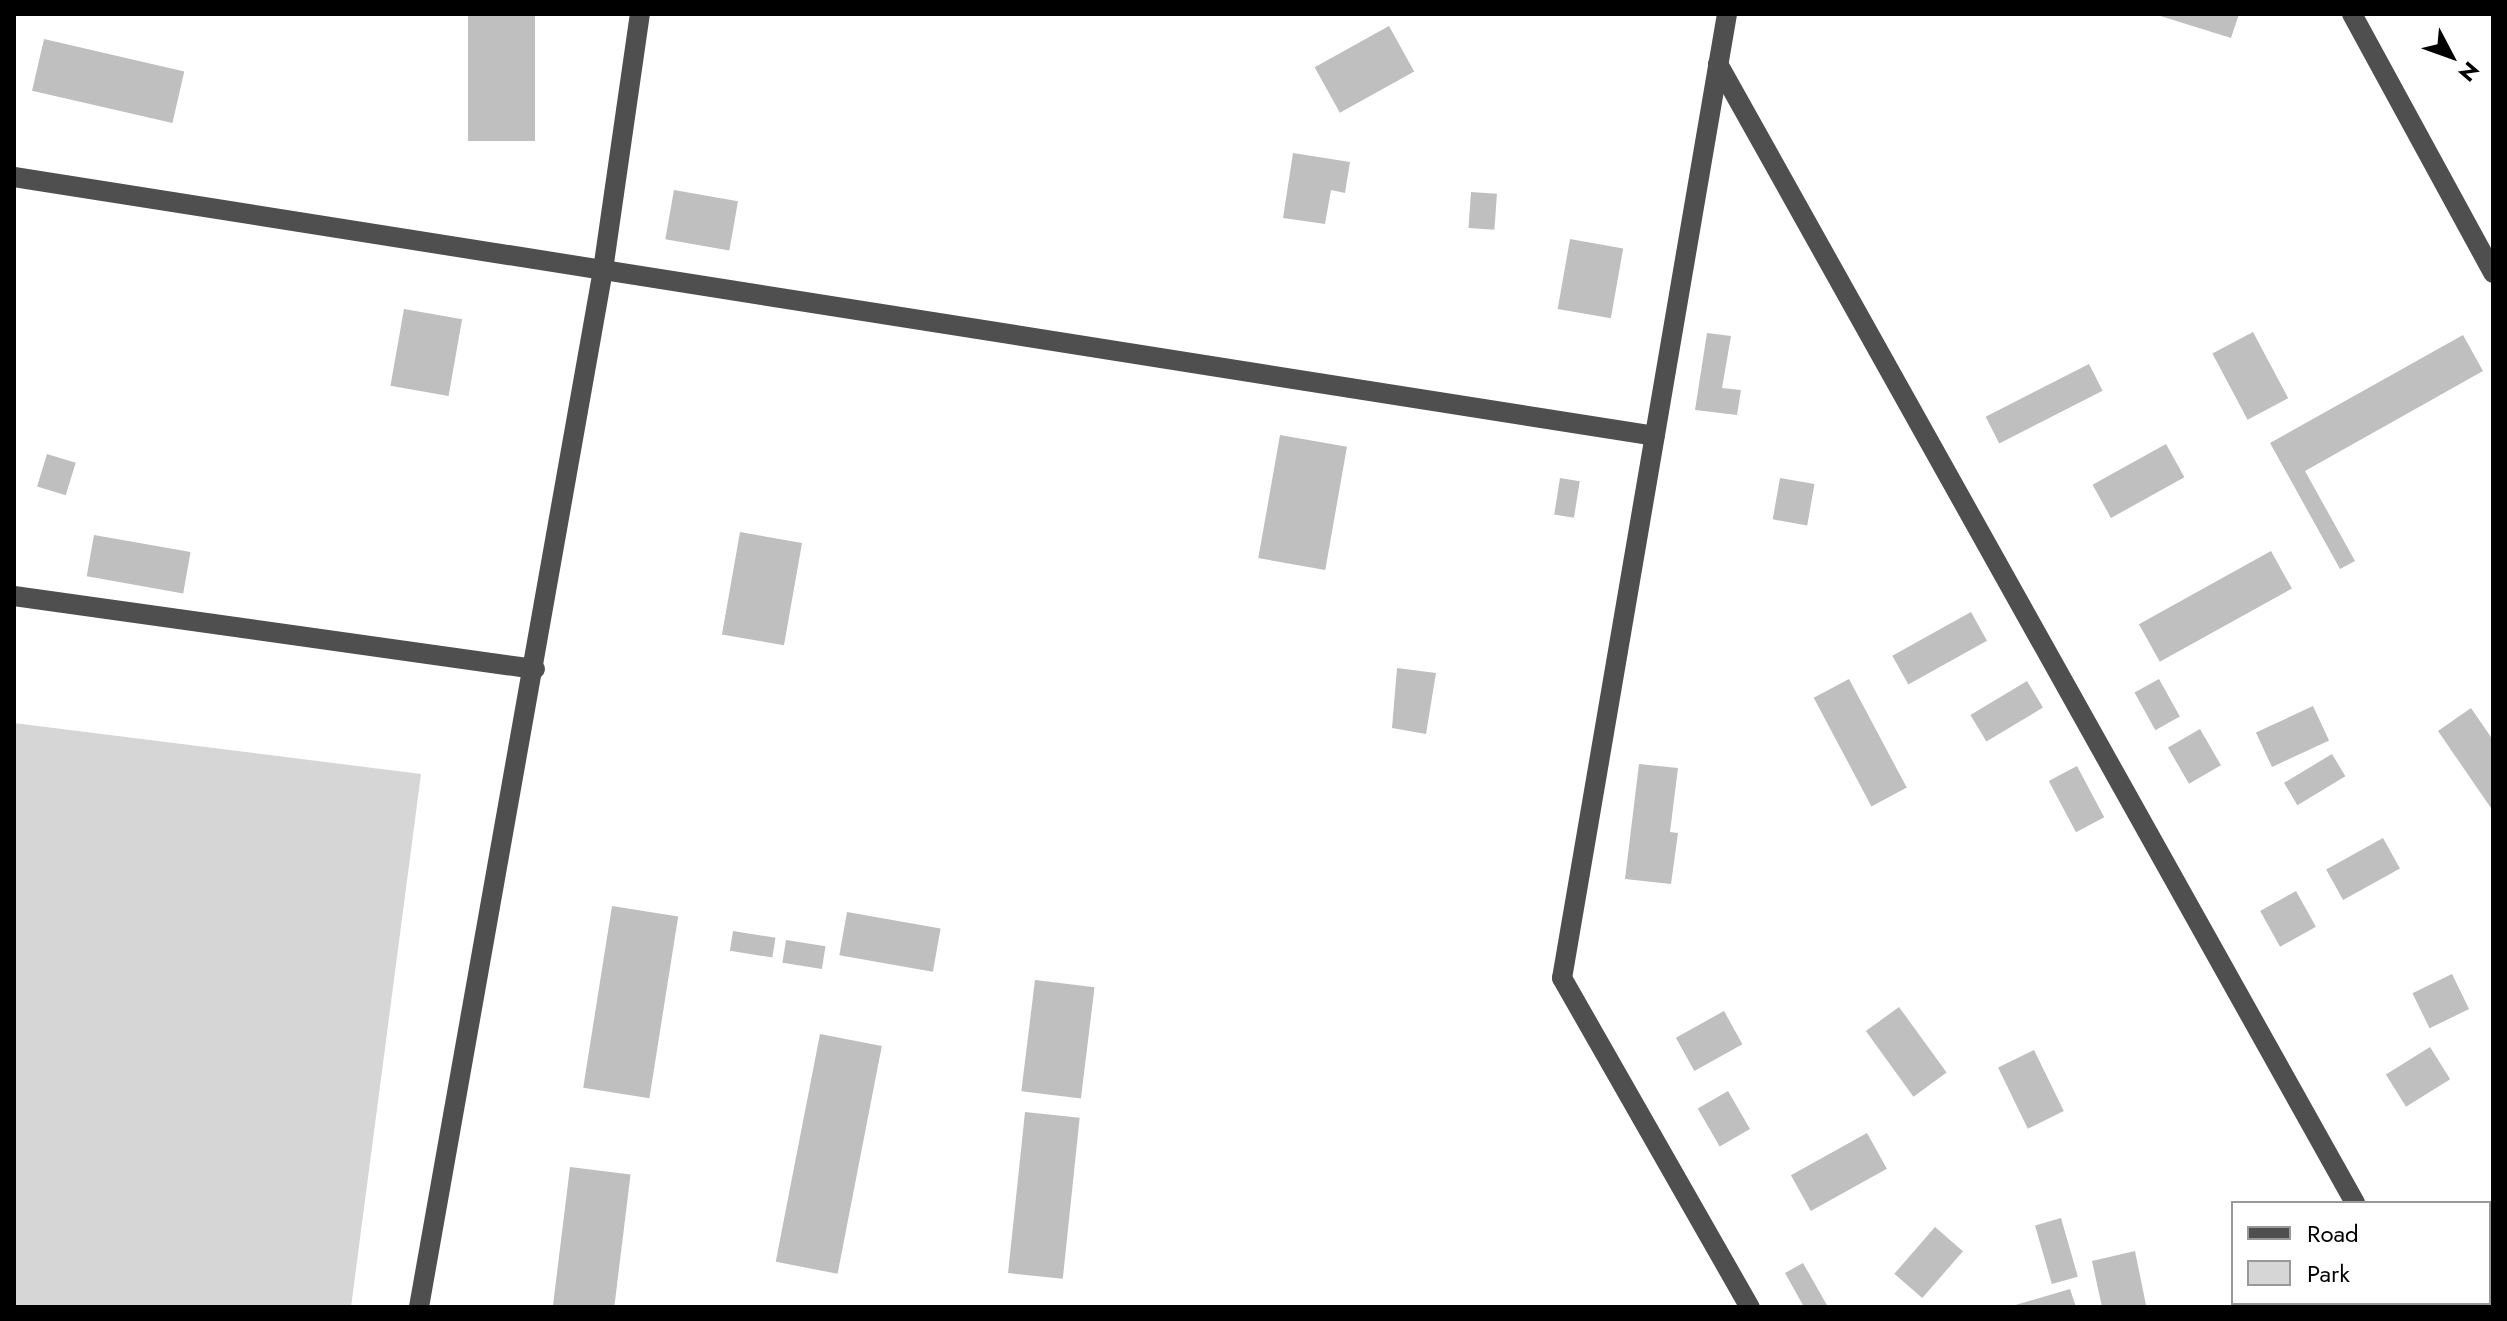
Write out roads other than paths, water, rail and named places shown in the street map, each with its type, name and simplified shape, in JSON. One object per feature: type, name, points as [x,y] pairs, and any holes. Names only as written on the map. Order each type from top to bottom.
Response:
[{"type":"street","points":[[419,1307],[535,669],[603,270],[640,14]]},
{"type":"street","points":[[1727,14],[1562,978],[1750,1307]]},
{"type":"street","points":[[2352,14],[2493,273]]},
{"type":"street","points":[[1718,64],[2354,1201]]},
{"type":"street","points":[[14,177],[1655,436]]},
{"type":"street","points":[[14,596],[535,669]]}]
